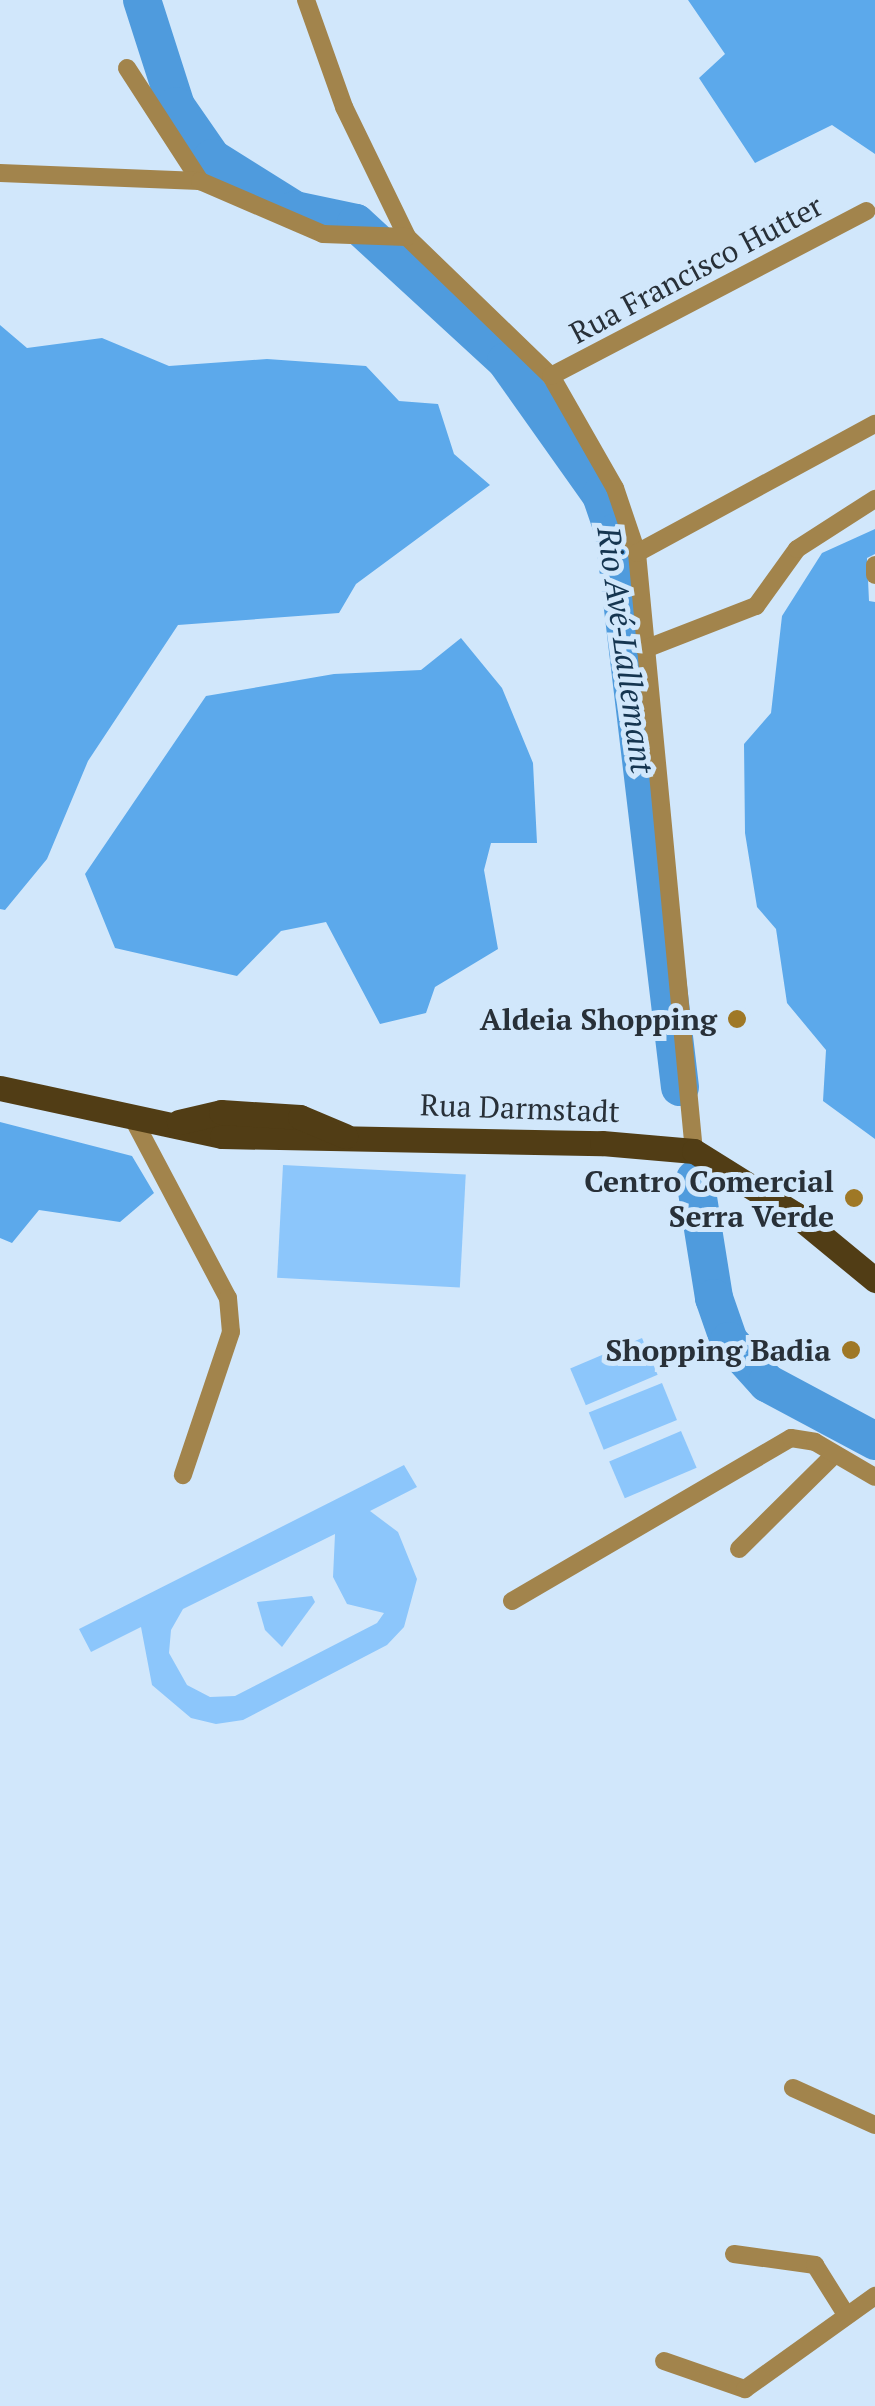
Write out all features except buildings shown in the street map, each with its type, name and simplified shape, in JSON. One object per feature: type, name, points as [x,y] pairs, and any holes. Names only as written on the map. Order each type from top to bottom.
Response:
[{"type":"main road","name":"Rua Darmstadt","points":[[0,1088],[131,1116],[179,1122],[221,1112],[300,1117],[344,1136],[694,1151]]},
{"type":"main road","points":[[694,1151],[795,1214],[875,1280]]},
{"type":"street","points":[[306,0],[344,107],[406,237],[551,376],[615,488],[637,553],[694,1151]]},
{"type":"street","points":[[127,68],[200,181]]},
{"type":"street","points":[[0,173],[200,181],[291,224],[347,238],[406,237]]},
{"type":"street","name":"Rua Francisco Hutter","points":[[551,376],[866,211]]},
{"type":"street","points":[[637,553],[875,424]]},
{"type":"street","points":[[645,648],[756,606],[798,549],[875,499]]},
{"type":"street","points":[[875,565],[875,574]]},
{"type":"street","points":[[131,1116],[228,1298],[231,1332],[183,1475]]},
{"type":"street","points":[[512,1602],[791,1438],[800,1436],[875,1477]]},
{"type":"street","points":[[738,1550],[834,1455]]},
{"type":"street","points":[[794,2088],[875,2125]]},
{"type":"street","points":[[734,2254],[816,2265],[845,2313]]},
{"type":"street","points":[[664,2361],[732,2388],[754,2386],[845,2313],[875,2296]]},
{"type":"shaded area","points":[[688,0],[875,0],[875,154],[832,125],[755,163],[699,78],[725,54]]},
{"type":"shaded area","points":[[0,325],[27,348],[102,338],[169,366],[267,359],[366,366],[399,401],[438,404],[454,454],[490,485],[356,584],[339,613],[178,625],[88,761],[47,859],[5,910],[0,909]]},
{"type":"shaded area","points":[[875,529],[875,554],[867,558],[869,601],[875,602],[875,1139],[823,1101],[826,1050],[787,1003],[776,929],[757,907],[745,833],[744,744],[771,713],[782,616],[822,553]]},
{"type":"shaded area","points":[[461,638],[502,688],[533,763],[537,843],[491,843],[484,870],[498,949],[435,987],[426,1013],[380,1024],[326,922],[281,931],[237,976],[115,948],[85,874],[206,696],[334,674],[421,670]]},
{"type":"shaded area","points":[[0,1122],[132,1156],[154,1193],[120,1222],[39,1210],[12,1243],[0,1238]]},
{"type":"shaded area","points":[[283,1165],[466,1175],[460,1287],[277,1278]]},
{"type":"shaded area","points":[[642,1338],[658,1375],[586,1405],[570,1368]]},
{"type":"shaded area","points":[[662,1383],[677,1420],[604,1450],[589,1413]]},
{"type":"shaded area","points":[[681,1431],[697,1468],[625,1498],[609,1461]]},
{"type":"shaded area","points":[[404,1465],[417,1487],[370,1511],[398,1532],[417,1579],[404,1627],[387,1645],[243,1720],[216,1724],[191,1718],[152,1685],[141,1627],[91,1652],[79,1629]],"holes":[[[335,1534],[333,1577],[347,1604],[384,1613],[377,1623],[235,1696],[210,1697],[187,1685],[169,1653],[171,1630],[183,1609]]]},
{"type":"shaded area","points":[[312,1596],[315,1602],[282,1647],[265,1630],[257,1602]]},
{"type":"waterway","name":"Rio Avé‐Lallemant","points":[[142,0],[176,106],[212,158],[295,210],[356,223],[506,361],[601,495],[614,533],[680,1087]]},
{"type":"waterway","name":"Rio Avé‐Lallemant","points":[[695,1179],[714,1298],[729,1341],[767,1383],[875,1441]]},
{"type":"place","name":"Aldeia Shopping","points":[[737,1019]]},
{"type":"place","name":"Centro Comercial Serra Verde","points":[[854,1198]]},
{"type":"place","name":"Shopping Badia","points":[[851,1350]]}]
